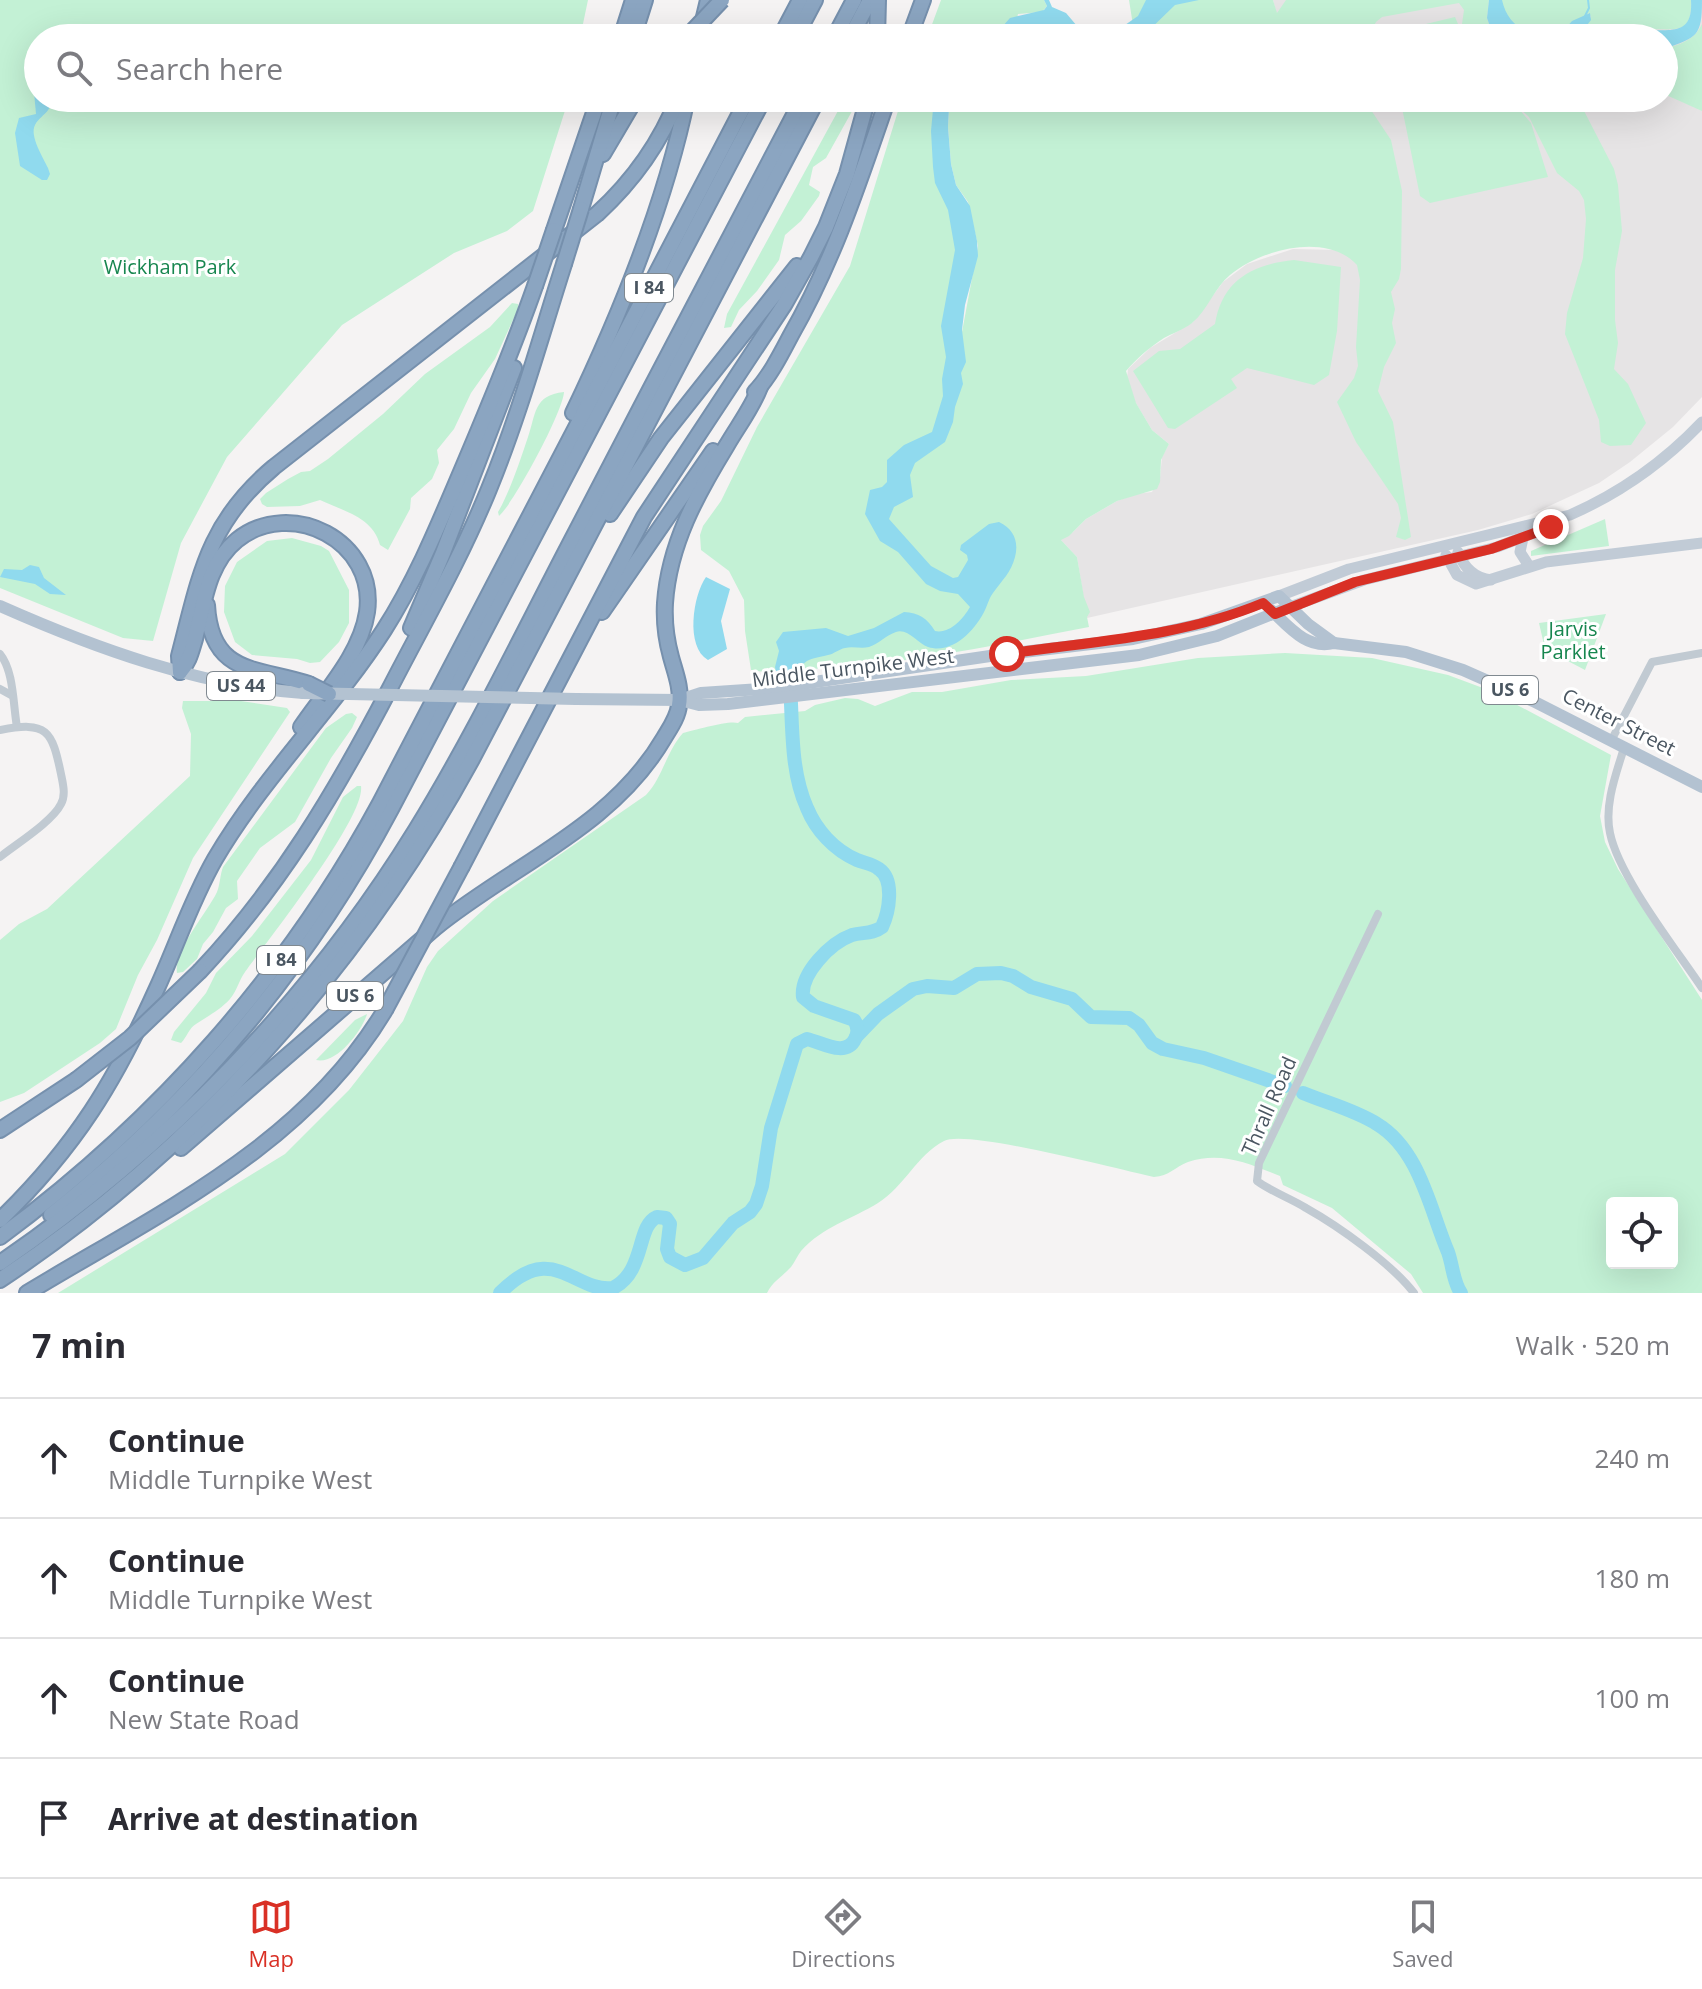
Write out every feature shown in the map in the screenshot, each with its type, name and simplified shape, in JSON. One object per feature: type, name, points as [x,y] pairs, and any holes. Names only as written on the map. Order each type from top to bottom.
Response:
[{"type":"highway","points":[[625,24],[633,0]]},
{"type":"highway","points":[[637,24],[645,0]]},
{"type":"highway","points":[[702,24],[708,0]]},
{"type":"highway","points":[[699,24],[722,0]]},
{"type":"highway","points":[[787,24],[800,0]]},
{"type":"highway","points":[[802,24],[815,0]]},
{"type":"highway","points":[[841,24],[854,0]]},
{"type":"highway","points":[[857,24],[870,0]]},
{"type":"highway","points":[[877,24],[878,0]]},
{"type":"highway","points":[[914,24],[923,0]]},
{"type":"highway","points":[[377,713],[383,687],[443,553],[541,282],[596,112]]},
{"type":"highway","points":[[0,1130],[76,1080],[130,1038],[200,971],[257,905],[300,847],[339,784],[482,507],[511,431],[610,112]]},
{"type":"highway","points":[[589,183],[627,112]]},
{"type":"highway","points":[[180,672],[179,656],[202,567],[217,532],[242,496],[274,467],[597,214],[640,168],[671,112]]},
{"type":"highway","points":[[549,478],[563,435],[630,282],[683,112]]},
{"type":"highway","name":"I 84","points":[[0,1237],[84,1171],[157,1103],[227,1027],[296,939],[380,803],[741,112]]},
{"type":"highway","points":[[0,1253],[93,1181],[164,1116],[246,1025],[318,929],[391,809],[757,112]]},
{"type":"highway","points":[[0,1263],[117,1175],[215,1085],[309,979],[392,868],[459,755],[796,112]]},
{"type":"highway","name":"I 84","points":[[0,1280],[63,1235],[137,1175],[215,1103],[318,989],[380,908],[459,782],[811,112]]},
{"type":"highway","points":[[27,1293],[255,1153],[325,1089],[362,1045],[385,1010],[462,866],[644,517],[784,305],[822,236],[854,155],[865,112]]},
{"type":"highway","points":[[680,700],[665,615],[667,584],[675,552],[696,497],[824,273],[883,112]]},
{"type":"highway","points":[[588,538],[611,512],[661,438],[781,290],[831,212]]},
{"type":"highway","points":[[0,1220],[66,1149],[105,1092],[142,1022],[207,875],[239,823],[365,658],[405,595],[541,282]]},
{"type":"highway","points":[[561,676],[604,608],[760,387]]},
{"type":"highway","points":[[180,672],[189,659],[208,585],[222,556],[240,538],[262,526],[293,522],[321,530],[344,546],[360,567],[368,592],[366,620],[354,650],[249,801],[239,823]]},
{"type":"highway","points":[[208,585],[209,625],[227,657],[250,670],[329,694]]},
{"type":"highway","name":"US 6","points":[[137,1175],[171,1157],[457,910],[605,810],[630,786],[652,757],[675,717],[680,700]]},
{"type":"main road","points":[[1567,516],[1631,481],[1675,448],[1702,422]]},
{"type":"main road","name":"Middle Turnpike West","points":[[905,675],[1147,654],[1213,637],[1355,582],[1523,538],[1554,526],[1567,516]]},
{"type":"main road","name":"Middle Turnpike West","points":[[329,694],[680,700],[702,705],[1154,635],[1204,623],[1349,569],[1567,516]]},
{"type":"main road","points":[[1523,538],[1520,552],[1529,566]]},
{"type":"main road","points":[[1456,544],[1454,572],[1465,581],[1476,584],[1529,566],[1572,558],[1702,543]]},
{"type":"main road","points":[[1443,547],[1454,558]]},
{"type":"main road","name":"Center Street","points":[[1279,596],[1310,627],[1325,634],[1334,643]]},
{"type":"main road","name":"Center Street","points":[[1263,603],[1307,641],[1322,646],[1334,643],[1398,651],[1443,663],[1500,685],[1702,787]]},
{"type":"main road","name":"US 44","points":[[0,606],[104,648],[180,672],[234,684],[306,689]]},
{"type":"street","points":[[1611,741],[1652,662],[1702,653]]},
{"type":"street","points":[[0,654],[10,673],[17,727]]},
{"type":"street","points":[[0,689],[11,695]]},
{"type":"street","points":[[0,730],[33,727],[46,732],[55,744],[64,791],[62,803],[53,815],[0,857]]},
{"type":"street","points":[[1624,748],[1608,809],[1609,831],[1626,871],[1702,988]]},
{"type":"street","name":"Thrall Road","points":[[1378,914],[1259,1163],[1257,1181],[1307,1208],[1391,1267],[1414,1293]]},
{"type":"shaded area","points":[[1273,0],[1495,0],[1499,24],[1279,24]]},
{"type":"shaded area","points":[[1588,0],[1702,0],[1702,397],[1673,427],[1630,462],[1599,483],[1532,514],[1478,530],[1087,618],[1077,557],[1060,539],[1117,501],[1152,492],[1160,477],[1162,457],[1169,444],[1152,430],[1134,400],[1127,378],[1128,369],[1150,348],[1193,322],[1223,282],[1247,264],[1293,249],[1337,250],[1302,112],[1678,112],[1678,24],[1572,24]]},
{"type":"green space","name":"Wickham Park","points":[[0,0],[588,0],[583,24],[24,24],[24,112],[565,112],[533,211],[507,231],[454,253],[342,325],[227,457],[181,543],[153,641],[123,638],[0,588]]},
{"type":"green space","points":[[941,0],[1044,0],[1047,6],[1042,12],[1018,14],[1016,24],[932,24]]},
{"type":"green space","points":[[1129,0],[1273,0],[1277,13],[1286,0],[1489,0],[1489,24],[1462,24],[1464,10],[1459,3],[1382,17],[1375,24],[1133,24]]},
{"type":"green space","points":[[1495,0],[1691,0],[1689,20],[1678,28],[1678,24],[1586,24],[1591,17],[1589,13],[1578,24],[1499,24]]},
{"type":"green space","points":[[1455,17],[1458,24],[1426,24]]},
{"type":"green space","points":[[1702,24],[1702,111],[1678,100],[1678,44],[1699,30]]},
{"type":"green space","points":[[837,112],[852,112],[826,158],[813,167],[809,185],[820,192],[819,196],[801,221],[785,235],[779,260],[757,291],[739,310],[731,327],[724,328],[727,314]]},
{"type":"green space","points":[[898,112],[937,112],[956,205],[957,297],[962,332],[978,246],[968,202],[956,185],[951,164],[949,112],[1372,112],[1391,140],[1402,191],[1401,269],[1391,292],[1396,343],[1384,367],[1378,391],[1393,422],[1411,537],[1405,540],[1396,537],[1401,518],[1398,504],[1356,442],[1337,402],[1354,378],[1358,366],[1356,347],[1360,280],[1357,265],[1329,249],[1294,248],[1259,258],[1230,275],[1192,323],[1154,345],[1126,371],[1136,403],[1152,430],[1169,444],[1161,460],[1157,489],[1117,501],[1086,519],[1061,540],[1077,557],[1090,612],[1087,617],[1089,627],[894,662],[775,670],[770,673],[751,670],[744,600],[729,571],[701,550],[700,535],[721,501],[757,427],[850,266]]},
{"type":"green space","points":[[1403,112],[1521,112],[1531,123],[1548,177],[1430,203],[1420,196]]},
{"type":"green space","points":[[1524,112],[1585,112],[1614,169],[1622,231],[1615,270],[1618,343],[1614,369],[1628,384],[1646,423],[1631,445],[1610,446],[1601,442],[1599,420],[1565,334],[1567,313],[1583,258],[1584,200],[1579,191],[1557,173]]},
{"type":"green space","points":[[1294,260],[1341,267],[1337,331],[1329,375],[1314,385],[1247,368],[1231,379],[1237,388],[1175,429],[1168,428],[1133,371],[1159,351],[1180,349],[1215,324],[1225,296],[1242,277],[1265,266]]},
{"type":"green space","points":[[512,303],[518,304],[518,309],[495,359],[471,393],[454,429],[437,450],[439,463],[432,479],[411,498],[410,509],[388,550],[380,545],[364,521],[320,500],[300,506],[267,507],[262,504],[260,499],[266,493],[328,459],[383,414],[425,374],[490,327]]},
{"type":"green space","points":[[564,392],[556,418],[537,457],[499,516],[537,407],[546,397]]},
{"type":"green space","points":[[1605,519],[1609,546],[1531,556],[1531,551]]},
{"type":"green space","points":[[292,538],[329,551],[349,590],[349,623],[339,642],[320,662],[252,655],[235,642],[224,612],[225,586],[237,562],[267,541]]},
{"type":"green space","name":"Jarvis Parklet","points":[[1606,614],[1585,670],[1545,649],[1539,623]]},
{"type":"green space","points":[[1285,653],[1372,658],[1448,675],[1491,691],[1611,755],[1600,816],[1605,842],[1618,869],[1702,1000],[1702,1293],[1423,1293],[1411,1274],[1332,1208],[1283,1185],[1280,1176],[1246,1163],[1224,1158],[1200,1159],[1154,1177],[1012,1145],[958,1139],[944,1141],[934,1147],[878,1203],[828,1229],[809,1243],[767,1293],[58,1293],[285,1154],[349,1090],[403,1021],[427,967],[438,951],[493,901],[646,795],[683,733],[738,723],[745,717],[805,711],[815,705],[845,698],[875,706],[912,692],[942,692],[1011,680],[1086,676],[1198,658]]},
{"type":"green space","points":[[183,701],[241,701],[287,708],[290,712],[193,858],[116,1029],[24,1093],[0,1102],[0,940],[19,924],[47,909],[190,776],[191,734],[182,708]]},
{"type":"green space","points":[[352,713],[357,717],[352,728],[331,758],[295,822],[260,848],[237,881],[238,899],[226,908],[197,959],[183,972],[177,973],[180,954],[217,892],[223,867],[326,728]]},
{"type":"green space","points":[[361,786],[358,802],[348,824],[313,879],[245,972],[232,996],[194,1026],[181,1043],[171,1040],[206,993],[216,973],[252,936],[311,860],[343,797]]},
{"type":"green space","points":[[367,1014],[360,1029],[340,1052],[324,1060],[316,1060],[355,1020]]},
{"type":"water","points":[[1044,0],[1049,0],[1052,7],[1066,13],[1075,24],[1005,24],[1010,18],[1044,10],[1047,6]]},
{"type":"water","points":[[1146,0],[1199,0],[1175,5],[1155,24],[1126,24],[1138,16]]},
{"type":"water","points":[[1489,0],[1502,0],[1505,10],[1516,24],[1489,24]]},
{"type":"water","points":[[1691,0],[1702,0],[1699,29],[1691,38],[1678,43],[1678,28],[1686,24]]},
{"type":"water","points":[[1590,13],[1588,24],[1569,24]]},
{"type":"water","points":[[47,112],[37,121],[34,130],[35,141],[50,174],[47,180],[20,166],[15,133],[19,118]]},
{"type":"water","points":[[933,112],[949,112],[951,164],[956,185],[970,206],[978,256],[965,305],[962,330],[966,362],[961,373],[963,384],[953,422],[945,442],[915,463],[910,475],[913,497],[894,507],[889,519],[931,566],[953,578],[958,577],[968,560],[960,550],[961,545],[989,524],[999,522],[1012,532],[1016,541],[1015,557],[976,625],[955,644],[928,647],[900,631],[869,647],[845,648],[809,660],[800,670],[798,684],[779,687],[775,667],[779,651],[776,642],[783,632],[826,628],[848,636],[874,628],[904,612],[922,617],[935,631],[941,631],[956,625],[970,607],[958,594],[940,591],[926,584],[898,552],[880,541],[865,514],[870,490],[887,482],[887,460],[904,445],[932,432],[943,396],[946,357],[941,326],[955,250],[948,210],[935,183]]},
{"type":"water","points":[[30,565],[39,567],[44,578],[66,595],[50,594],[35,584],[0,577],[4,569],[22,570]]},
{"type":"water","points":[[706,577],[730,589],[721,621],[727,649],[708,660],[696,644],[694,633],[695,608]]},
{"type":"waterway","points":[[1584,18],[1589,8],[1588,0]]},
{"type":"waterway","points":[[500,1293],[518,1277],[535,1270],[549,1269],[599,1287],[613,1288],[631,1271],[646,1230],[657,1217],[666,1218],[670,1224],[667,1249],[670,1257],[685,1265],[703,1258],[733,1223],[756,1204],[762,1186],[771,1128],[797,1044],[807,1039],[840,1048],[851,1045],[856,1036],[858,1029],[854,1020],[814,1006],[803,997],[803,988],[811,969],[835,945],[852,935],[882,927],[887,913],[889,888],[879,869],[841,851],[811,816],[795,763],[790,686]]},
{"type":"waterway","points":[[856,1037],[878,1014],[913,989],[927,986],[954,988],[977,974],[1001,973],[1031,987],[1072,999],[1091,1017],[1129,1018],[1139,1025],[1152,1043],[1163,1049],[1204,1058],[1285,1086]]},
{"type":"waterway","points":[[1303,1093],[1368,1119],[1392,1135],[1404,1149],[1422,1182],[1461,1293]]},
{"type":"route","points":[[1007,654],[1159,634],[1263,603],[1275,614],[1355,582],[1491,549],[1551,527]]}]
